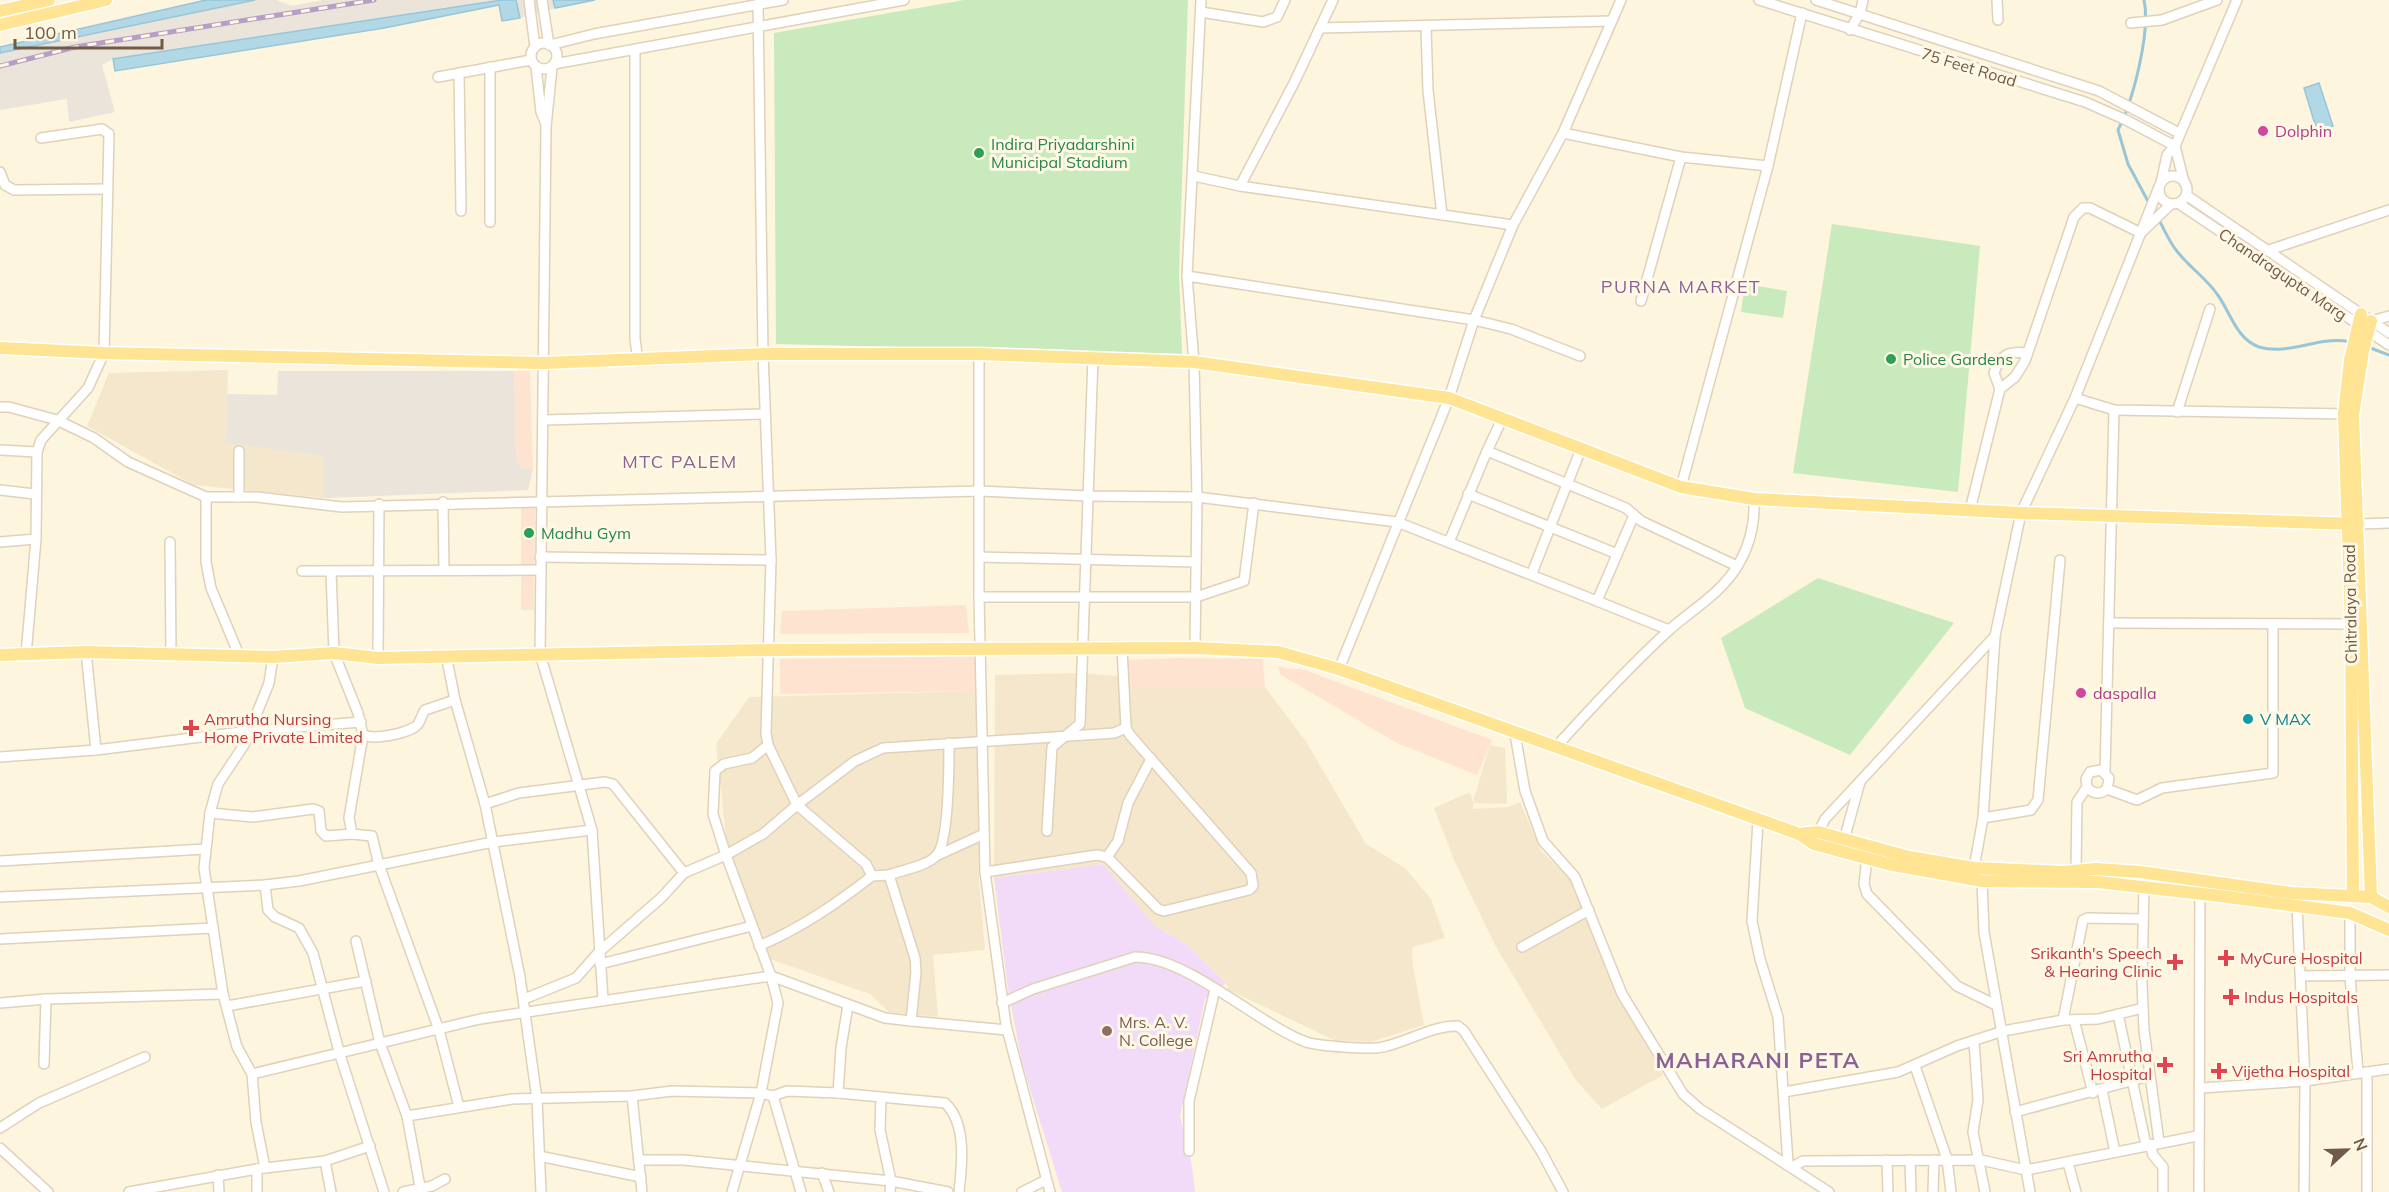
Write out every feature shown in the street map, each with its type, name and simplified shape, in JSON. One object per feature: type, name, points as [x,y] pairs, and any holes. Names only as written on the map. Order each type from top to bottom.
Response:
[{"type":"main road","points":[[0,12],[49,0]]},
{"type":"main road","points":[[0,25],[106,0]]},
{"type":"main road","name":"Chitralaya Road","points":[[2364,322],[2349,414],[2356,624],[2371,897]]},
{"type":"main road","points":[[0,348],[104,353],[544,363],[638,361],[763,354],[979,354],[1194,362],[1449,398],[1681,487],[1754,499],[2021,513],[2353,524]]},
{"type":"main road","name":"Chitralaya Road","points":[[2353,895],[2356,624]]},
{"type":"main road","points":[[0,655],[86,652],[273,657],[334,653],[378,658],[769,650],[1084,648],[1195,648],[1278,652],[1339,669],[1758,821],[1843,845],[1974,868],[2107,870],[2206,880],[2291,893],[2371,897],[2389,907]]},
{"type":"main road","points":[[1843,845],[1867,858],[1982,881],[2098,882],[2144,887],[2350,913],[2389,930]]},
{"type":"main road","points":[[2205,896],[2206,880]]},
{"type":"street","points":[[529,0],[535,46],[533,63],[541,112],[546,127]]},
{"type":"street","points":[[542,0],[550,45],[556,56],[546,127],[540,654],[592,830],[603,999]]},
{"type":"street","points":[[535,46],[783,0]]},
{"type":"street","points":[[438,77],[533,63],[544,69],[553,65],[904,0]]},
{"type":"street","points":[[1195,648],[1197,497],[1194,362],[1186,276],[1194,176],[1201,0]]},
{"type":"street","points":[[1201,12],[1263,22],[1277,17],[1285,0]]},
{"type":"street","points":[[1240,186],[1333,0]]},
{"type":"street","points":[[1339,669],[1449,398],[1474,320],[1513,225],[1563,133],[1621,0]]},
{"type":"street","name":"75 Feet Road","points":[[1759,0],[2085,102],[2123,118],[2175,146]]},
{"type":"street","name":"75 Feet Road","points":[[1816,0],[2099,90],[2179,133]]},
{"type":"street","points":[[1850,30],[1860,13],[1863,0]]},
{"type":"street","points":[[1997,0],[1998,20]]},
{"type":"street","points":[[2131,23],[2147,22],[2217,0]]},
{"type":"street","points":[[1974,868],[1983,818],[1995,636],[2021,513],[2075,398],[2160,185],[2167,156],[2175,146],[2237,0]]},
{"type":"street","points":[[758,4],[763,354],[771,560],[766,733],[768,745],[797,805],[866,864],[872,876]]},
{"type":"street","points":[[1681,487],[1768,166],[1802,13]]},
{"type":"street","points":[[1320,28],[1612,21]]},
{"type":"street","points":[[1426,27],[1428,91],[1442,215]]},
{"type":"street","points":[[635,50],[635,339],[638,361]]},
{"type":"street","points":[[490,68],[490,222]]},
{"type":"street","points":[[459,73],[461,212]]},
{"type":"street","points":[[26,655],[36,538],[37,452],[41,440],[88,388],[104,353],[109,143],[107,131],[40,138]]},
{"type":"street","points":[[1563,133],[1681,157],[1768,166]]},
{"type":"street","points":[[2141,232],[2186,195],[2175,146]]},
{"type":"street","points":[[1641,301],[1681,157]]},
{"type":"street","points":[[0,172],[5,185],[14,190],[107,189]]},
{"type":"street","points":[[1194,176],[1240,186],[1513,225]]},
{"type":"street","points":[[2160,185],[2172,176],[2184,182]]},
{"type":"street","points":[[2160,185],[2161,198],[2174,203]]},
{"type":"street","name":"Chandragupta Marg","points":[[2186,195],[2269,250],[2364,322],[2389,345]]},
{"type":"street","name":"Chandragupta Marg","points":[[2174,203],[2364,322],[2389,333]]},
{"type":"street","points":[[1970,510],[2001,389],[2015,377],[2025,361],[2026,352],[2077,211],[2090,208],[2141,232]]},
{"type":"street","points":[[2269,250],[2389,210]]},
{"type":"street","points":[[1186,276],[1474,320],[1512,329],[1580,356]]},
{"type":"street","points":[[2177,412],[2210,309]]},
{"type":"street","points":[[2364,322],[2389,316]]},
{"type":"street","points":[[2001,389],[1994,374],[2002,356],[2012,351],[2026,352]]},
{"type":"street","points":[[979,354],[979,597],[985,872],[1007,1030],[1050,1192]]},
{"type":"street","points":[[1047,831],[1053,747],[1080,724],[1094,358]]},
{"type":"street","points":[[2075,398],[2114,410],[2349,414]]},
{"type":"street","points":[[0,407],[9,407],[57,420],[94,438],[128,462],[206,496],[342,507],[443,502],[980,491],[1089,496],[1197,497],[1397,522],[1532,573],[1669,630]]},
{"type":"street","points":[[2107,789],[2109,782],[2104,772],[2114,410]]},
{"type":"street","points":[[544,420],[765,414]]},
{"type":"street","points":[[1449,542],[1503,417]]},
{"type":"street","points":[[0,450],[37,452]]},
{"type":"street","points":[[1532,573],[1581,450]]},
{"type":"street","points":[[239,451],[239,497]]},
{"type":"street","points":[[1487,451],[1626,507],[1634,515],[1737,566]]},
{"type":"street","points":[[0,490],[35,494]]},
{"type":"street","points":[[1468,494],[1615,553]]},
{"type":"street","points":[[206,496],[206,562],[210,588],[239,655]]},
{"type":"street","points":[[1555,748],[1612,685],[1669,630],[1714,594],[1737,566],[1750,537],[1755,517],[1754,499]]},
{"type":"street","points":[[443,502],[444,570]]},
{"type":"street","points":[[979,597],[1196,597],[1244,581],[1254,503]]},
{"type":"street","points":[[378,658],[379,504]]},
{"type":"street","points":[[1597,601],[1615,553],[1634,515]]},
{"type":"street","points":[[2353,524],[2389,523]]},
{"type":"street","points":[[0,542],[36,538]]},
{"type":"street","points":[[170,543],[171,654]]},
{"type":"street","points":[[540,557],[771,560]]},
{"type":"street","points":[[980,557],[1196,562]]},
{"type":"street","points":[[1983,818],[2031,810],[2038,800],[2060,560]]},
{"type":"street","points":[[302,571],[540,570]]},
{"type":"street","points":[[331,571],[334,653],[361,722],[363,735],[349,818],[352,834]]},
{"type":"street","points":[[2109,623],[2356,624]]},
{"type":"street","points":[[2087,787],[2097,793],[2107,789],[2137,800],[2162,788],[2273,774],[2273,624]]},
{"type":"street","points":[[1816,838],[1825,819],[1995,636]]},
{"type":"street","points":[[985,872],[1097,855],[1107,856],[1158,909],[1164,911],[1249,890],[1253,886],[1251,873],[1150,759],[1126,728],[1122,648]]},
{"type":"street","points":[[86,652],[96,750]]},
{"type":"street","points":[[446,655],[455,700],[485,804],[524,999],[537,1099],[541,1192]]},
{"type":"street","points":[[257,1192],[261,1168],[252,1074],[237,1047],[223,994],[206,886],[205,849],[210,813],[218,784],[244,745],[269,683],[273,657]]},
{"type":"street","points":[[363,735],[374,738],[412,728],[419,722],[425,710],[455,700]]},
{"type":"street","points":[[0,758],[96,750],[249,731],[361,722]]},
{"type":"street","points":[[524,999],[576,978],[599,952],[661,898],[684,873],[744,847],[855,761],[873,750],[1114,733],[1126,728]]},
{"type":"street","points":[[1515,734],[1525,791],[1543,841],[1575,877],[1622,994],[1683,1094],[1700,1109],[1829,1192]]},
{"type":"street","points":[[936,856],[940,850],[949,792],[949,743]]},
{"type":"street","points":[[732,1192],[761,1093],[778,1003],[771,976],[713,814],[715,771],[724,764],[752,758],[768,745]]},
{"type":"street","points":[[1107,856],[1118,841],[1128,803],[1150,759]]},
{"type":"street","points":[[2076,871],[2077,802],[2087,787],[2086,779],[2090,772],[2097,769],[2104,772]]},
{"type":"street","points":[[1843,845],[1860,780]]},
{"type":"street","points":[[485,804],[519,793],[606,782],[613,784],[684,873]]},
{"type":"street","points":[[210,813],[253,817],[313,809],[319,812],[321,831],[326,836],[352,834],[372,836],[379,865],[439,1030],[459,1107]]},
{"type":"street","points":[[1758,821],[1752,921],[1760,959],[1778,1017],[1790,1165]]},
{"type":"street","points":[[0,897],[299,882],[493,842],[592,830]]},
{"type":"street","points":[[759,946],[787,934],[825,912],[872,876],[889,874],[984,834]]},
{"type":"street","points":[[0,861],[205,849]]},
{"type":"street","points":[[1867,858],[1864,884],[1867,894],[1957,986],[1996,1005]]},
{"type":"street","points":[[889,874],[915,958],[916,972],[911,1021]]},
{"type":"street","points":[[1982,881],[1984,932],[2030,1192]]},
{"type":"street","points":[[265,885],[268,910],[275,917],[299,928],[313,953],[340,1055],[384,1192]]},
{"type":"street","points":[[2144,887],[2143,1008],[2153,1155],[2163,1167],[2163,1192]]},
{"type":"street","points":[[2199,1192],[2197,1136],[2201,1088],[2205,896]]},
{"type":"street","points":[[2297,906],[2302,975],[2305,1081],[2304,1192]]},
{"type":"street","points":[[1522,947],[1589,910]]},
{"type":"street","points":[[2350,913],[2350,976],[2362,1072],[2367,1192]]},
{"type":"street","points":[[2064,1020],[2083,920],[2087,918],[2143,919]]},
{"type":"street","points":[[600,964],[752,926]]},
{"type":"street","points":[[0,939],[213,928]]},
{"type":"street","points":[[356,941],[380,1043],[407,1116],[420,1190]]},
{"type":"street","points":[[1002,1003],[1033,989],[1134,957],[1161,961],[1307,1042],[1372,1048],[1458,1026],[1464,1031],[1541,1150],[1563,1192]]},
{"type":"street","points":[[2302,975],[2389,975]]},
{"type":"street","points":[[252,1074],[526,1011],[603,999],[694,989],[771,976],[885,1018],[1007,1030]]},
{"type":"street","points":[[226,1006],[366,981]]},
{"type":"street","points":[[1189,1151],[1189,1101],[1215,989]]},
{"type":"street","points":[[0,1003],[46,999],[223,994]]},
{"type":"street","points":[[44,1064],[46,999]]},
{"type":"street","points":[[838,1092],[841,1048],[848,1005]]},
{"type":"street","points":[[1784,1092],[1898,1072],[1957,1046],[2003,1031],[2064,1020],[2118,1014],[2143,1008]]},
{"type":"street","points":[[2118,1014],[2130,1081],[2152,1144]]},
{"type":"street","points":[[2074,1020],[2115,1152]]},
{"type":"street","points":[[1974,1041],[1978,1100],[1973,1132],[1981,1160],[1985,1192]]},
{"type":"street","points":[[0,1128],[39,1103],[129,1066],[145,1057]]},
{"type":"street","points":[[1916,1066],[1947,1160],[1951,1192]]},
{"type":"street","points":[[2201,1088],[2305,1081],[2389,1069]]},
{"type":"street","points":[[2015,1112],[2149,1076]]},
{"type":"street","points":[[407,1116],[512,1099],[632,1096],[672,1090],[761,1093],[773,1096],[787,1091],[838,1092],[940,1101],[949,1107],[964,1148],[959,1192]]},
{"type":"street","points":[[632,1096],[642,1192]]},
{"type":"street","points":[[773,1096],[801,1192]]},
{"type":"street","points":[[881,1096],[880,1130],[891,1181],[890,1192]]},
{"type":"street","points":[[1790,1165],[1803,1161],[1981,1160],[2026,1170],[2197,1136]]},
{"type":"street","points":[[129,1192],[261,1168],[325,1161],[370,1146]]},
{"type":"street","points":[[0,1148],[48,1192]]},
{"type":"street","points":[[539,1156],[641,1177]]},
{"type":"street","points":[[639,1160],[684,1160],[797,1173],[822,1173],[891,1181],[948,1192]]},
{"type":"street","points":[[1887,1160],[1888,1192]]},
{"type":"street","points":[[1910,1160],[1911,1192]]},
{"type":"street","points":[[1933,1192],[1934,1160]]},
{"type":"street","points":[[325,1161],[331,1192]]},
{"type":"street","points":[[2068,1163],[2076,1192]]},
{"type":"street","points":[[822,1173],[829,1192]]},
{"type":"street","points":[[218,1175],[219,1192]]},
{"type":"street","points":[[403,1192],[420,1190],[445,1179]]},
{"type":"street","points":[[1022,1192],[1046,1180]]},
{"type":"street","points":[[177,1182],[179,1192]]},
{"type":"shaded area","points":[[255,0],[276,0],[292,6],[323,0],[502,0],[113,59],[102,65],[115,112],[69,122],[67,99],[0,110],[0,53]]},
{"type":"shaded area","points":[[516,0],[553,0],[555,8],[520,18]]},
{"type":"shaded area","points":[[228,370],[226,443],[325,456],[324,498],[194,485],[87,426],[109,373]]},
{"type":"shaded area","points":[[278,371],[514,371],[516,455],[520,468],[533,469],[528,490],[324,498],[324,456],[226,443],[227,394],[277,395]]},
{"type":"shaded area","points":[[514,371],[530,371],[533,469],[520,468],[516,455]]},
{"type":"shaded area","points":[[521,503],[535,504],[534,610],[521,610]]},
{"type":"shaded area","points":[[966,605],[969,633],[780,634],[782,611]]},
{"type":"shaded area","points":[[976,656],[978,691],[780,694],[780,659]]},
{"type":"shaded area","points":[[1263,659],[1265,687],[1127,687],[1125,660]]},
{"type":"shaded area","points":[[1278,667],[1305,670],[1492,740],[1477,775],[1397,743],[1281,675]]},
{"type":"shaded area","points":[[1080,673],[1117,676],[1127,687],[1265,687],[1305,740],[1366,844],[1405,868],[1431,899],[1445,938],[1412,947],[1413,967],[1424,1025],[1371,1042],[1334,1040],[1229,990],[1226,983],[1186,944],[1155,926],[1103,864],[994,878],[995,675]]},
{"type":"shaded area","points":[[978,691],[979,881],[985,950],[933,955],[938,1017],[889,1012],[870,994],[770,959],[727,846],[716,744],[749,697]]},
{"type":"shaded area","points":[[1490,745],[1505,748],[1507,804],[1473,803],[1473,809],[1508,807],[1520,802],[1541,851],[1573,882],[1613,982],[1663,1075],[1602,1109],[1575,1079],[1495,945],[1455,862],[1434,808],[1470,792],[1473,802]]},
{"type":"shaded area","name":"Mrs. A. V. N. College","points":[[1103,864],[1155,926],[1186,944],[1226,983],[1205,999],[1180,1116],[1192,1166],[1195,1192],[1062,1192],[1022,1063],[1008,989],[994,878]]},
{"type":"green space","name":"Indira Priyadarshini Municipal Stadium","points":[[964,0],[1188,0],[1179,273],[1182,354],[776,344],[774,33]]},
{"type":"green space","name":"Police Gardens","points":[[1832,224],[1980,246],[1958,492],[1793,473]]},
{"type":"green space","points":[[1745,284],[1787,291],[1783,318],[1741,312]]},
{"type":"green space","points":[[1818,578],[1954,623],[1850,755],[1745,708],[1721,638]]},
{"type":"water","points":[[206,0],[255,0],[0,53],[0,47]]},
{"type":"water","points":[[502,0],[516,0],[520,18],[502,21],[499,5],[384,28],[115,71],[113,59]]},
{"type":"water","points":[[553,0],[595,0],[555,8]]},
{"type":"water","points":[[2319,83],[2333,126],[2317,131],[2304,88]]},
{"type":"waterway","points":[[2144,0],[2146,13],[2143,47],[2135,84],[2118,130],[2128,164],[2150,205]]},
{"type":"waterway","points":[[2158,218],[2176,250],[2213,288],[2234,324],[2251,343],[2259,347],[2282,349],[2327,341],[2350,342]]},
{"type":"waterway","points":[[2368,347],[2389,355]]},
{"type":"railway","points":[[0,66],[75,47],[374,0]]},
{"type":"place","name":"Dolphin","points":[[2263,131]]},
{"type":"place","name":"Indira Priyadarshini Municipal Stadium","points":[[979,153]]},
{"type":"place","name":"Police Gardens","points":[[1891,359]]},
{"type":"place","name":"Madhu Gym","points":[[529,533]]},
{"type":"place","name":"daspalla","points":[[2081,693]]},
{"type":"place","name":"V MAX","points":[[2248,719]]},
{"type":"place","name":"Amrutha Nursing Home Private Limited","points":[[191,728]]},
{"type":"place","name":"MyCure Hospital","points":[[2226,958]]},
{"type":"place","name":"Srikanth's Speech & Hearing Clinic","points":[[2175,962]]},
{"type":"place","name":"Indus Hospitals","points":[[2231,997]]},
{"type":"place","name":"Mrs. A. V. N. College","points":[[1107,1031]]},
{"type":"place","name":"Sri Amrutha Hospital","points":[[2165,1065]]},
{"type":"place","name":"Vijetha Hospital","points":[[2219,1071]]},
{"type":"district","name":"PURNA MARKET","points":[[1681,287]]},
{"type":"district","name":"MTC PALEM","points":[[680,462]]},
{"type":"district","name":"MAHARANI PETA","points":[[1758,1060]]}]
